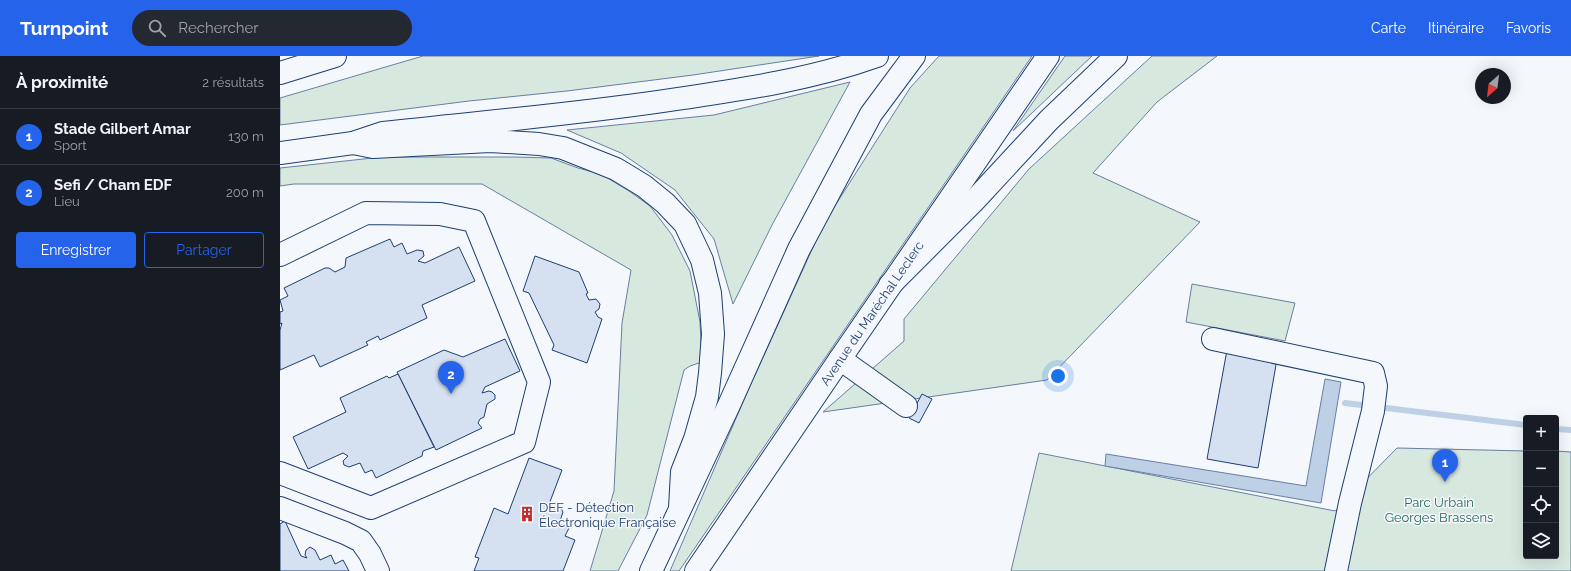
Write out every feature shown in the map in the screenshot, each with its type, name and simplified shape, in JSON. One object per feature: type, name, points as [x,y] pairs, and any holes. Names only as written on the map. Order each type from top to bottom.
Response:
[{"type":"main road","points":[[280,73],[335,56]]},
{"type":"main road","points":[[280,153],[353,143],[383,133],[629,106],[716,94],[778,83],[846,67],[877,56]]},
{"type":"main road","points":[[651,571],[729,405],[799,249],[871,114],[914,56]]},
{"type":"main road","name":"Avenue du Maréchal Leclerc","points":[[696,571],[890,285],[1048,56]]},
{"type":"main road","points":[[890,285],[973,202],[1049,120],[1116,56]]},
{"type":"main road","points":[[353,143],[373,147],[490,141],[539,144],[563,148],[616,169],[644,186],[665,203],[685,224],[702,260],[710,293],[713,334],[707,397],[695,439],[682,472],[680,508]]},
{"type":"main road","points":[[280,255],[366,213],[440,214],[474,221],[540,382],[524,442],[371,508],[280,473]]},
{"type":"main road","points":[[1213,339],[1372,373],[1376,386],[1373,411],[1350,503],[1336,571]]},
{"type":"main road","points":[[840,359],[906,406]]},
{"type":"main road","points":[[280,508],[346,533],[361,542],[370,554],[378,571]]},
{"type":"green space","points":[[423,56],[819,56],[693,75],[280,125],[280,98]]},
{"type":"green space","points":[[939,56],[1032,56],[679,571],[670,571],[750,386],[824,223],[910,88]]},
{"type":"green space","points":[[1065,56],[1092,56],[1013,131]]},
{"type":"green space","points":[[1152,56],[1217,56],[1157,102],[1093,173],[1200,222],[1047,380],[823,412],[904,341],[904,319],[1029,169]]},
{"type":"green space","points":[[850,82],[772,225],[733,304],[714,239],[675,190],[621,153],[567,130],[714,115]]},
{"type":"green space","points":[[382,157],[551,158],[578,168],[601,174],[629,191],[650,206],[672,235],[690,271],[700,322],[702,362],[690,366],[684,370],[647,515],[618,571],[590,571],[614,491],[622,323],[631,270],[482,184],[294,184],[280,186],[280,168]]},
{"type":"green space","points":[[1192,284],[1295,303],[1285,341],[1186,322]]},
{"type":"green space","name":"Parc Urbain Georges Brassens","points":[[1397,448],[1523,451],[1523,559],[1559,559],[1559,451],[1571,452],[1571,571],[1011,571],[1039,453],[1335,511]]},
{"type":"water","points":[[1325,379],[1341,382],[1321,503],[1105,466],[1106,454],[1306,486]]},
{"type":"building","points":[[390,239],[394,247],[402,243],[407,254],[417,250],[423,251],[424,256],[418,261],[425,263],[459,247],[475,281],[422,305],[427,318],[380,340],[378,336],[366,342],[368,345],[320,367],[314,355],[280,370],[280,330],[282,323],[280,324],[280,312],[283,311],[280,300],[288,296],[284,288],[325,268],[329,268],[335,272],[345,267],[346,258]]},
{"type":"building","points":[[535,256],[579,272],[588,293],[586,294],[589,300],[596,299],[600,304],[599,309],[595,312],[598,317],[602,319],[587,363],[552,350],[554,345],[529,293],[523,291]]},
{"type":"building","points":[[505,339],[520,371],[485,387],[482,393],[489,391],[492,392],[495,395],[495,399],[487,404],[484,417],[480,419],[478,423],[482,428],[436,450],[397,372],[444,350],[463,357]]},
{"type":"building","points":[[1227,350],[1277,359],[1258,468],[1207,459]]},
{"type":"building","points":[[398,374],[434,447],[423,451],[422,456],[376,478],[372,470],[365,473],[360,463],[349,467],[344,465],[343,461],[348,456],[343,453],[308,469],[293,437],[346,412],[340,398],[387,376],[389,378]]},
{"type":"building","points":[[922,394],[932,399],[919,423],[909,418]]},
{"type":"building","name":"DEF - Détection Électronique Française","points":[[529,458],[562,470],[548,507],[551,513],[556,507],[561,508],[563,512],[559,524],[569,528],[565,536],[575,540],[563,571],[474,571],[479,558],[475,557],[494,508],[508,514]]},
{"type":"building","points":[[285,521],[301,556],[307,558],[305,555],[306,550],[310,547],[315,550],[320,560],[331,555],[335,564],[343,560],[349,571],[280,571],[280,524]]},
{"type":"waterway","points":[[1345,403],[1523,425]]},
{"type":"waterway","points":[[1559,429],[1571,430]]},
{"type":"place","name":"Sefi / Cham EDF","points":[[451,394]]},
{"type":"place","name":"Stade Gilbert Amar","points":[[1445,482]]},
{"type":"place","name":"DEF - Détection Électronique Française","points":[[527,514]]}]
